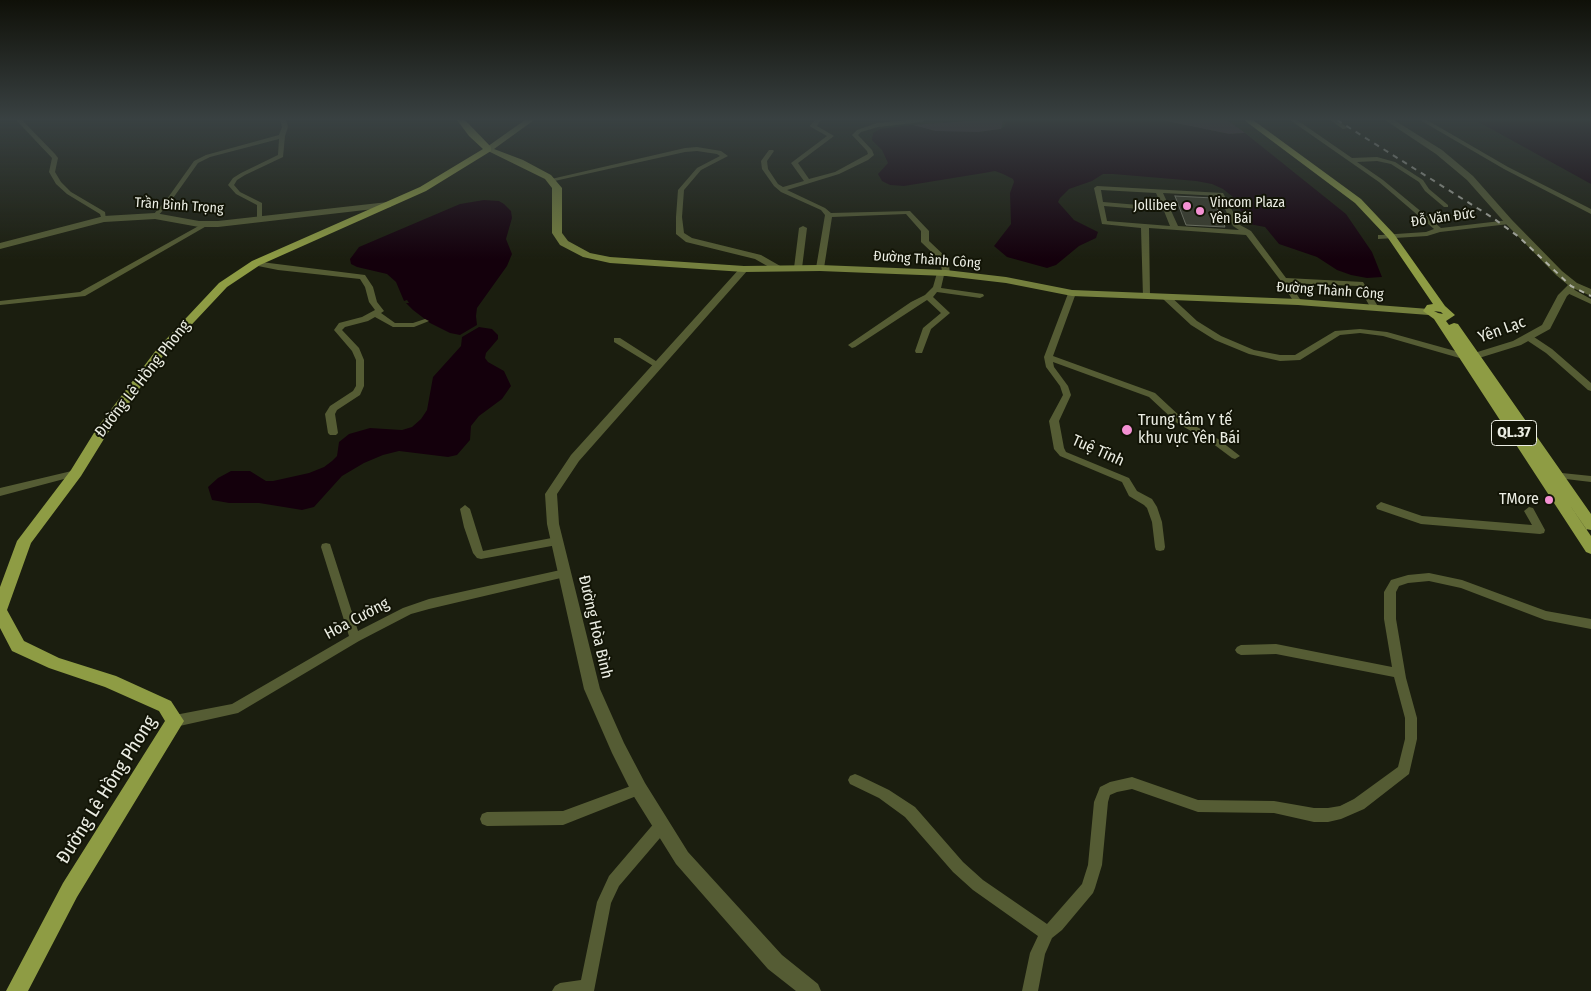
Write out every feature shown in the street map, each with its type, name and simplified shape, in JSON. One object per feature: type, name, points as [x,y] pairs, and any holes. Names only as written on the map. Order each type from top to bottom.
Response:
[{"type":"main road","name":"Đường Lê Hồng Phong","points":[[0,608],[24,542],[76,473],[102,431],[161,351],[190,318],[224,285],[256,263],[344,222],[423,189],[460,166]]},
{"type":"main road","points":[[527,166],[550,180]]},
{"type":"main road","name":"QL.37","points":[[1304,166],[1335,189],[1386,237]]},
{"type":"main road","name":"QL.37","points":[[1313,166],[1343,188],[1376,218],[1386,237],[1438,312],[1557,475],[1591,525]]},
{"type":"main road","name":"Đường Thành Công","points":[[550,180],[557,188],[557,233],[564,243],[587,255],[610,260],[744,268],[820,268],[944,273],[1006,280],[1072,293],[1298,302],[1438,312]]},
{"type":"main road","name":"QL.37","points":[[1469,356],[1541,474],[1591,548]]},
{"type":"main road","name":"Đường Lê Hồng Phong","points":[[0,613],[18,646],[55,663],[110,681],[165,706],[175,721],[70,890],[17,991]]},
{"type":"street","points":[[53,166],[52,172],[58,183],[69,193],[103,213],[104,218]]},
{"type":"street","points":[[155,216],[169,200],[192,166]]},
{"type":"street","points":[[260,166],[243,174],[231,185],[238,193],[260,204],[260,220]]},
{"type":"street","points":[[550,180],[611,166]]},
{"type":"street","points":[[705,166],[699,169],[681,190],[680,234],[689,240],[758,257],[779,269]]},
{"type":"street","points":[[765,166],[776,185],[783,191],[823,209],[829,215],[908,212],[925,231],[925,242],[944,259],[944,273],[936,290],[852,345]]},
{"type":"street","points":[[796,166],[808,182]]},
{"type":"street","points":[[783,191],[786,188],[838,173],[850,166]]},
{"type":"street","points":[[1361,166],[1439,230]]},
{"type":"street","points":[[1399,166],[1420,181],[1427,190],[1446,206]]},
{"type":"street","points":[[1456,166],[1470,178],[1571,287],[1590,294]]},
{"type":"street","points":[[1503,166],[1591,212]]},
{"type":"street","points":[[1248,233],[1104,223],[1097,188],[1221,194],[1237,226],[1248,233],[1284,280],[1298,302]]},
{"type":"street","points":[[1159,191],[1175,228]]},
{"type":"street","points":[[1100,204],[1167,209]]},
{"type":"street","name":"Trần Bình Trọng","points":[[0,246],[104,218],[155,216],[206,224],[260,220],[388,205]]},
{"type":"street","points":[[820,268],[829,215]]},
{"type":"street","name":"Đỗ Văn Đức","points":[[1386,237],[1426,234],[1439,230],[1509,222]]},
{"type":"street","points":[[0,303],[82,294],[206,224]]},
{"type":"street","points":[[1145,226],[1146,295]]},
{"type":"street","points":[[798,268],[803,228]]},
{"type":"street","points":[[256,263],[278,268],[362,277],[369,287],[373,302],[380,311],[365,319],[342,325],[338,330],[356,350],[360,360],[360,386],[358,393],[333,408],[330,414],[333,433]]},
{"type":"street","name":"Đường Hòa Bình","points":[[744,268],[575,458],[551,494],[553,524],[592,689],[618,748],[639,789],[682,858],[775,962],[811,991]]},
{"type":"street","points":[[1284,280],[1360,284],[1375,308]]},
{"type":"street","name":"Yên Lạc","points":[[1469,356],[1528,337],[1546,327],[1571,287]]},
{"type":"street","points":[[936,290],[980,296]]},
{"type":"street","points":[[1072,293],[1048,357],[1152,395],[1180,421],[1216,441],[1235,456]]},
{"type":"street","points":[[919,351],[927,328],[946,313],[928,297]]},
{"type":"street","points":[[1166,297],[1188,318],[1218,338],[1252,352],[1280,358],[1298,358],[1338,333],[1360,331],[1384,334],[1469,356]]},
{"type":"street","points":[[377,314],[393,325],[414,325],[425,321]]},
{"type":"street","points":[[1528,337],[1549,351],[1591,388]]},
{"type":"street","points":[[618,340],[658,365]]},
{"type":"street","name":"Tuệ Tĩnh","points":[[1048,357],[1050,367],[1064,386],[1067,395],[1054,421],[1059,449],[1062,454],[1126,480],[1133,493],[1148,502],[1152,507],[1158,522],[1160,547]]},
{"type":"street","points":[[0,492],[76,473]]},
{"type":"street","points":[[1541,474],[1591,479]]},
{"type":"street","points":[[1381,506],[1420,520],[1540,530],[1529,511]]},
{"type":"street","points":[[465,509],[478,554],[481,555],[557,540]]},
{"type":"street","points":[[326,546],[354,638]]},
{"type":"street","name":"Hòa Cường","points":[[175,721],[234,710],[354,638],[407,611],[429,604],[565,573]]},
{"type":"street","points":[[1030,991],[1038,952],[1047,933],[1057,925],[1088,888],[1095,865],[1101,802],[1105,791],[1115,786],[1132,783],[1198,806],[1274,807],[1314,815],[1328,815],[1341,812],[1359,804],[1404,770],[1411,739],[1411,718],[1399,674],[1390,619],[1390,592],[1395,583],[1408,579],[1429,577],[1462,584],[1545,615],[1591,624]]},
{"type":"street","points":[[1241,650],[1276,649],[1399,674]]},
{"type":"street","points":[[854,780],[884,794],[910,812],[958,867],[978,885],[1047,933]]},
{"type":"street","points":[[487,820],[563,818],[639,789]]},
{"type":"street","points":[[560,991],[586,989],[604,902],[614,881],[661,826]]},
{"type":"shaded area","points":[[885,166],[1286,166],[1346,214],[1372,252],[1382,277],[1367,278],[1351,275],[1337,270],[1317,257],[1279,244],[1265,227],[1249,224],[1233,197],[1223,189],[1212,184],[1113,174],[1103,174],[1092,181],[1069,189],[1060,198],[1058,202],[1074,220],[1098,232],[1096,238],[1079,246],[1056,265],[1047,268],[1007,257],[994,246],[1011,224],[1010,193],[1014,182],[1013,179],[995,171],[904,186],[890,185],[882,181],[878,174]]},
{"type":"shaded area","points":[[1559,166],[1591,166],[1591,184]]},
{"type":"shaded area","points":[[484,200],[499,201],[511,211],[512,218],[506,239],[512,254],[507,266],[477,308],[477,325],[460,335],[450,333],[430,323],[413,310],[406,303],[409,303],[407,300],[404,301],[396,282],[387,274],[351,264],[350,259],[359,247],[460,204]]},
{"type":"shaded area","points":[[479,327],[492,329],[498,335],[498,339],[486,353],[485,358],[488,362],[504,371],[511,386],[502,399],[479,416],[471,426],[470,440],[457,455],[448,457],[399,451],[383,455],[364,463],[342,476],[314,507],[302,510],[259,503],[229,503],[212,500],[208,487],[218,478],[231,471],[250,471],[266,481],[309,473],[324,467],[332,461],[337,456],[339,442],[349,434],[370,428],[402,430],[412,427],[427,410],[433,377],[461,346],[462,337]]},
{"type":"building","name":"Vincom Plaza Yên Bái","points":[[1175,196],[1213,198],[1225,227],[1186,225]]},
{"type":"railway","points":[[1411,166],[1493,218],[1519,237],[1571,286],[1591,296]]},
{"type":"place","name":"Jollibee","points":[[1187,206]]},
{"type":"place","name":"Vincom Plaza Yên Bái","points":[[1200,211]]},
{"type":"place","name":"Trung tâm Y tế khu vực Yên Bái","points":[[1127,430]]},
{"type":"place","name":"TMore","points":[[1549,500]]}]
